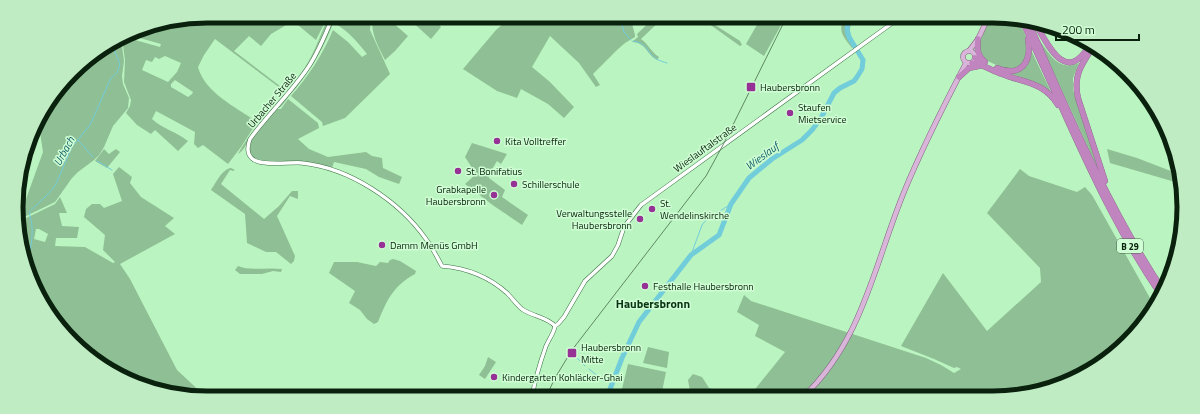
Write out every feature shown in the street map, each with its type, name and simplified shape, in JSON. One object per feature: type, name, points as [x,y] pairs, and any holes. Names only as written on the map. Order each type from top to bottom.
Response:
[{"type":"highway","name":"B 29","points":[[1025,26],[1095,179],[1137,258],[1158,289]]},
{"type":"highway","name":"B 29","points":[[1031,27],[1109,197],[1145,263],[1159,285]]},
{"type":"highway","points":[[1038,29],[1049,47],[1059,59],[1066,62],[1073,62],[1080,58],[1087,49]]},
{"type":"highway","points":[[959,77],[972,66],[988,66],[1009,72],[1014,72],[1021,68],[1026,62],[1030,53],[1028,33]]},
{"type":"highway","points":[[978,39],[977,48],[979,56],[988,66]]},
{"type":"highway","points":[[1090,51],[1079,69],[1076,85],[1078,98],[1109,197]]},
{"type":"highway","points":[[971,58],[1003,75],[1035,84],[1044,89],[1067,119]]},
{"type":"main road","points":[[808,391],[825,373],[842,350],[859,316],[898,205],[925,145],[959,77],[971,58],[975,45],[986,23]]},
{"type":"street","name":"Urbacher Straße","points":[[330,23],[309,66],[250,139],[247,151],[248,154],[258,162],[301,163],[326,168],[350,178],[381,194],[399,209],[426,239],[442,266],[464,269],[497,284],[522,309],[532,315],[550,322],[555,326]]},
{"type":"street","name":"Wieslauftalstraße","points":[[533,391],[536,375],[555,326],[564,317],[585,281],[612,256],[618,245],[624,227],[641,205],[893,23]]},
{"type":"green space","points":[[195,23],[290,23],[271,34],[261,46],[249,36],[234,51],[285,90],[284,91],[215,39],[198,67],[207,84],[214,92],[257,122],[228,164],[203,145],[198,148],[194,144],[195,132],[156,111],[152,119],[188,141],[178,151],[155,130],[151,134],[137,125],[126,113],[130,106],[131,100],[124,82],[125,60],[123,44],[132,39],[160,47],[161,44],[137,37],[159,29]],"holes":[[[165,56],[181,63],[177,72],[168,82],[142,70],[146,60],[152,62],[155,57],[159,59]],[[175,80],[193,92],[192,94],[188,97],[171,87],[171,84]]]},
{"type":"green space","points":[[295,23],[317,23],[321,25],[324,23],[316,40]]},
{"type":"green space","points":[[326,23],[328,23],[318,46],[303,72],[253,132],[245,147],[238,154],[253,131],[296,80],[308,63]]},
{"type":"green space","points":[[330,23],[333,23],[322,48],[304,78],[279,108],[278,107],[302,79]]},
{"type":"green space","points":[[370,23],[370,30],[390,74],[345,118],[323,126],[322,122],[291,96],[315,65],[333,30],[348,42],[362,57],[367,54],[348,33],[335,24]]},
{"type":"green space","points":[[372,23],[393,23],[408,36],[385,60],[374,34]]},
{"type":"green space","points":[[413,23],[438,23],[441,27],[431,39]]},
{"type":"green space","points":[[504,23],[632,23],[635,37],[617,50],[593,74],[600,85],[596,87],[579,63],[550,36],[532,67],[550,82],[574,107],[564,118],[548,104],[521,89],[517,98],[497,91],[463,69],[496,30]]},
{"type":"green space","points":[[649,23],[658,23],[641,39],[659,57],[657,60],[653,58],[641,44],[632,42],[638,37],[637,34]]},
{"type":"green space","points":[[708,23],[712,23],[740,41],[742,45],[740,46]]},
{"type":"green space","points":[[758,23],[782,23],[764,56],[746,44]]},
{"type":"green space","points":[[842,23],[852,23],[850,30],[856,45],[852,48],[842,33]]},
{"type":"green space","points":[[988,23],[1005,23],[1021,26],[1027,39],[1025,61],[1017,68],[1004,69],[982,58],[979,44]]},
{"type":"green space","points":[[1039,40],[1051,56],[1060,63],[1072,65],[1079,63],[1073,78],[1073,90],[1099,171]]},
{"type":"green space","points":[[122,44],[124,61],[122,76],[123,84],[129,98],[128,108],[113,126],[99,155],[72,178],[55,202],[23,218],[23,198],[26,199],[43,152],[40,131],[61,95],[77,77],[95,61]]},
{"type":"green space","points":[[1031,50],[1053,96],[1042,87],[1030,81],[1018,76],[1004,73],[1019,71],[1031,55]]},
{"type":"green space","points":[[288,99],[318,123],[319,128],[298,139],[309,149],[328,157],[366,152],[372,156],[382,158],[383,168],[402,177],[399,184],[379,177],[366,169],[334,162],[332,168],[302,161],[263,161],[250,155],[248,149],[253,137],[276,109],[281,109]]},
{"type":"green space","points":[[472,143],[507,154],[501,164],[497,161],[491,171],[487,168],[489,178],[505,190],[502,197],[528,215],[522,225],[465,184],[476,174],[465,157]]},
{"type":"green space","points":[[104,149],[109,154],[116,149],[120,152],[107,168],[95,161]]},
{"type":"green space","points":[[1107,149],[1137,158],[1173,172],[1175,182],[1110,163]]},
{"type":"green space","points":[[119,167],[132,177],[130,183],[141,197],[174,218],[165,226],[175,234],[120,264],[130,279],[177,370],[200,391],[159,385],[137,377],[115,366],[95,353],[77,337],[61,319],[48,299],[37,277],[29,255],[23,220],[55,204],[60,197],[67,213],[59,213],[62,226],[79,227],[77,238],[56,238],[55,246],[85,247],[113,263],[115,262],[103,250],[105,235],[84,217],[86,209],[92,204],[100,204],[104,208],[122,201],[113,174]],"holes":[[[36,229],[48,234],[45,242],[34,239]]]},
{"type":"green space","points":[[231,168],[235,170],[230,170],[221,184],[264,219],[279,206],[292,191],[298,191],[298,199],[290,196],[277,216],[295,256],[294,261],[291,264],[276,252],[266,252],[247,243],[245,214],[211,190],[222,174]]},
{"type":"green space","points":[[1020,169],[1029,176],[1077,192],[1085,187],[1092,195],[1151,300],[1139,319],[1123,337],[1105,353],[1074,372],[1041,385],[1005,391],[752,391],[785,352],[755,336],[759,325],[737,312],[744,295],[751,301],[926,358],[954,373],[961,369],[957,367],[954,368],[901,346],[943,273],[987,331],[1041,282],[1040,268],[987,213]]},
{"type":"green space","points":[[393,259],[400,261],[416,271],[415,274],[401,283],[392,294],[384,307],[378,322],[374,324],[367,319],[360,310],[349,303],[355,291],[329,273],[334,262],[357,262],[376,266],[380,262],[388,263]]},
{"type":"green space","points":[[238,266],[247,268],[282,269],[281,272],[273,271],[262,274],[240,274],[235,270]]},
{"type":"green space","points":[[648,347],[669,352],[667,368],[643,363]]},
{"type":"green space","points":[[488,357],[496,362],[485,379],[479,375],[485,366]]},
{"type":"green space","points":[[628,364],[666,372],[662,391],[632,391],[622,389]]},
{"type":"green space","points":[[693,374],[702,377],[709,388],[717,391],[690,391],[688,380]]},
{"type":"waterway","points":[[622,23],[624,32],[631,40]]},
{"type":"waterway","name":"Wieslauf","points":[[609,391],[622,358],[639,322],[691,255],[719,235],[731,204],[749,178],[772,159],[802,140],[821,118],[834,93],[840,88],[854,81],[857,77],[862,69],[863,60],[849,37],[847,30],[848,23]]},
{"type":"waterway","points":[[633,41],[644,45],[655,58],[667,63]]},
{"type":"waterway","name":"Urbach","points":[[29,255],[32,236],[32,225],[29,212],[55,186],[72,147],[90,125],[111,78],[117,73],[120,64],[114,49]]},
{"type":"waterway","points":[[78,140],[93,157]]},
{"type":"waterway","points":[[97,161],[112,170]]},
{"type":"waterway","points":[[691,255],[702,225],[706,220],[731,204]]},
{"type":"waterway","points":[[575,356],[585,366]]},
{"type":"waterway","points":[[589,369],[604,381]]},
{"type":"railway","points":[[549,391],[572,350],[706,176],[784,23]]},
{"type":"place","name":"Haubersbronn","points":[[751,87]]},
{"type":"place","name":"Staufen Mietservice","points":[[790,113]]},
{"type":"place","name":"Kita Volltreffer","points":[[497,141]]},
{"type":"place","name":"St. Bonifatius","points":[[458,171]]},
{"type":"place","name":"Schillerschule","points":[[514,184]]},
{"type":"place","name":"Grabkapelle Haubersbronn","points":[[494,195]]},
{"type":"place","name":"St. Wendelinskirche","points":[[652,209]]},
{"type":"place","name":"Verwaltungsstelle Haubersbronn","points":[[640,219]]},
{"type":"place","name":"Damm Menüs GmbH","points":[[382,245]]},
{"type":"place","name":"Festhalle Haubersbronn","points":[[645,286]]},
{"type":"place","name":"Haubersbronn Mitte","points":[[572,353]]},
{"type":"place","name":"Kindergarten Kohläcker-Ghai","points":[[494,377]]},
{"type":"district","name":"Haubersbronn","points":[[653,303]]}]
